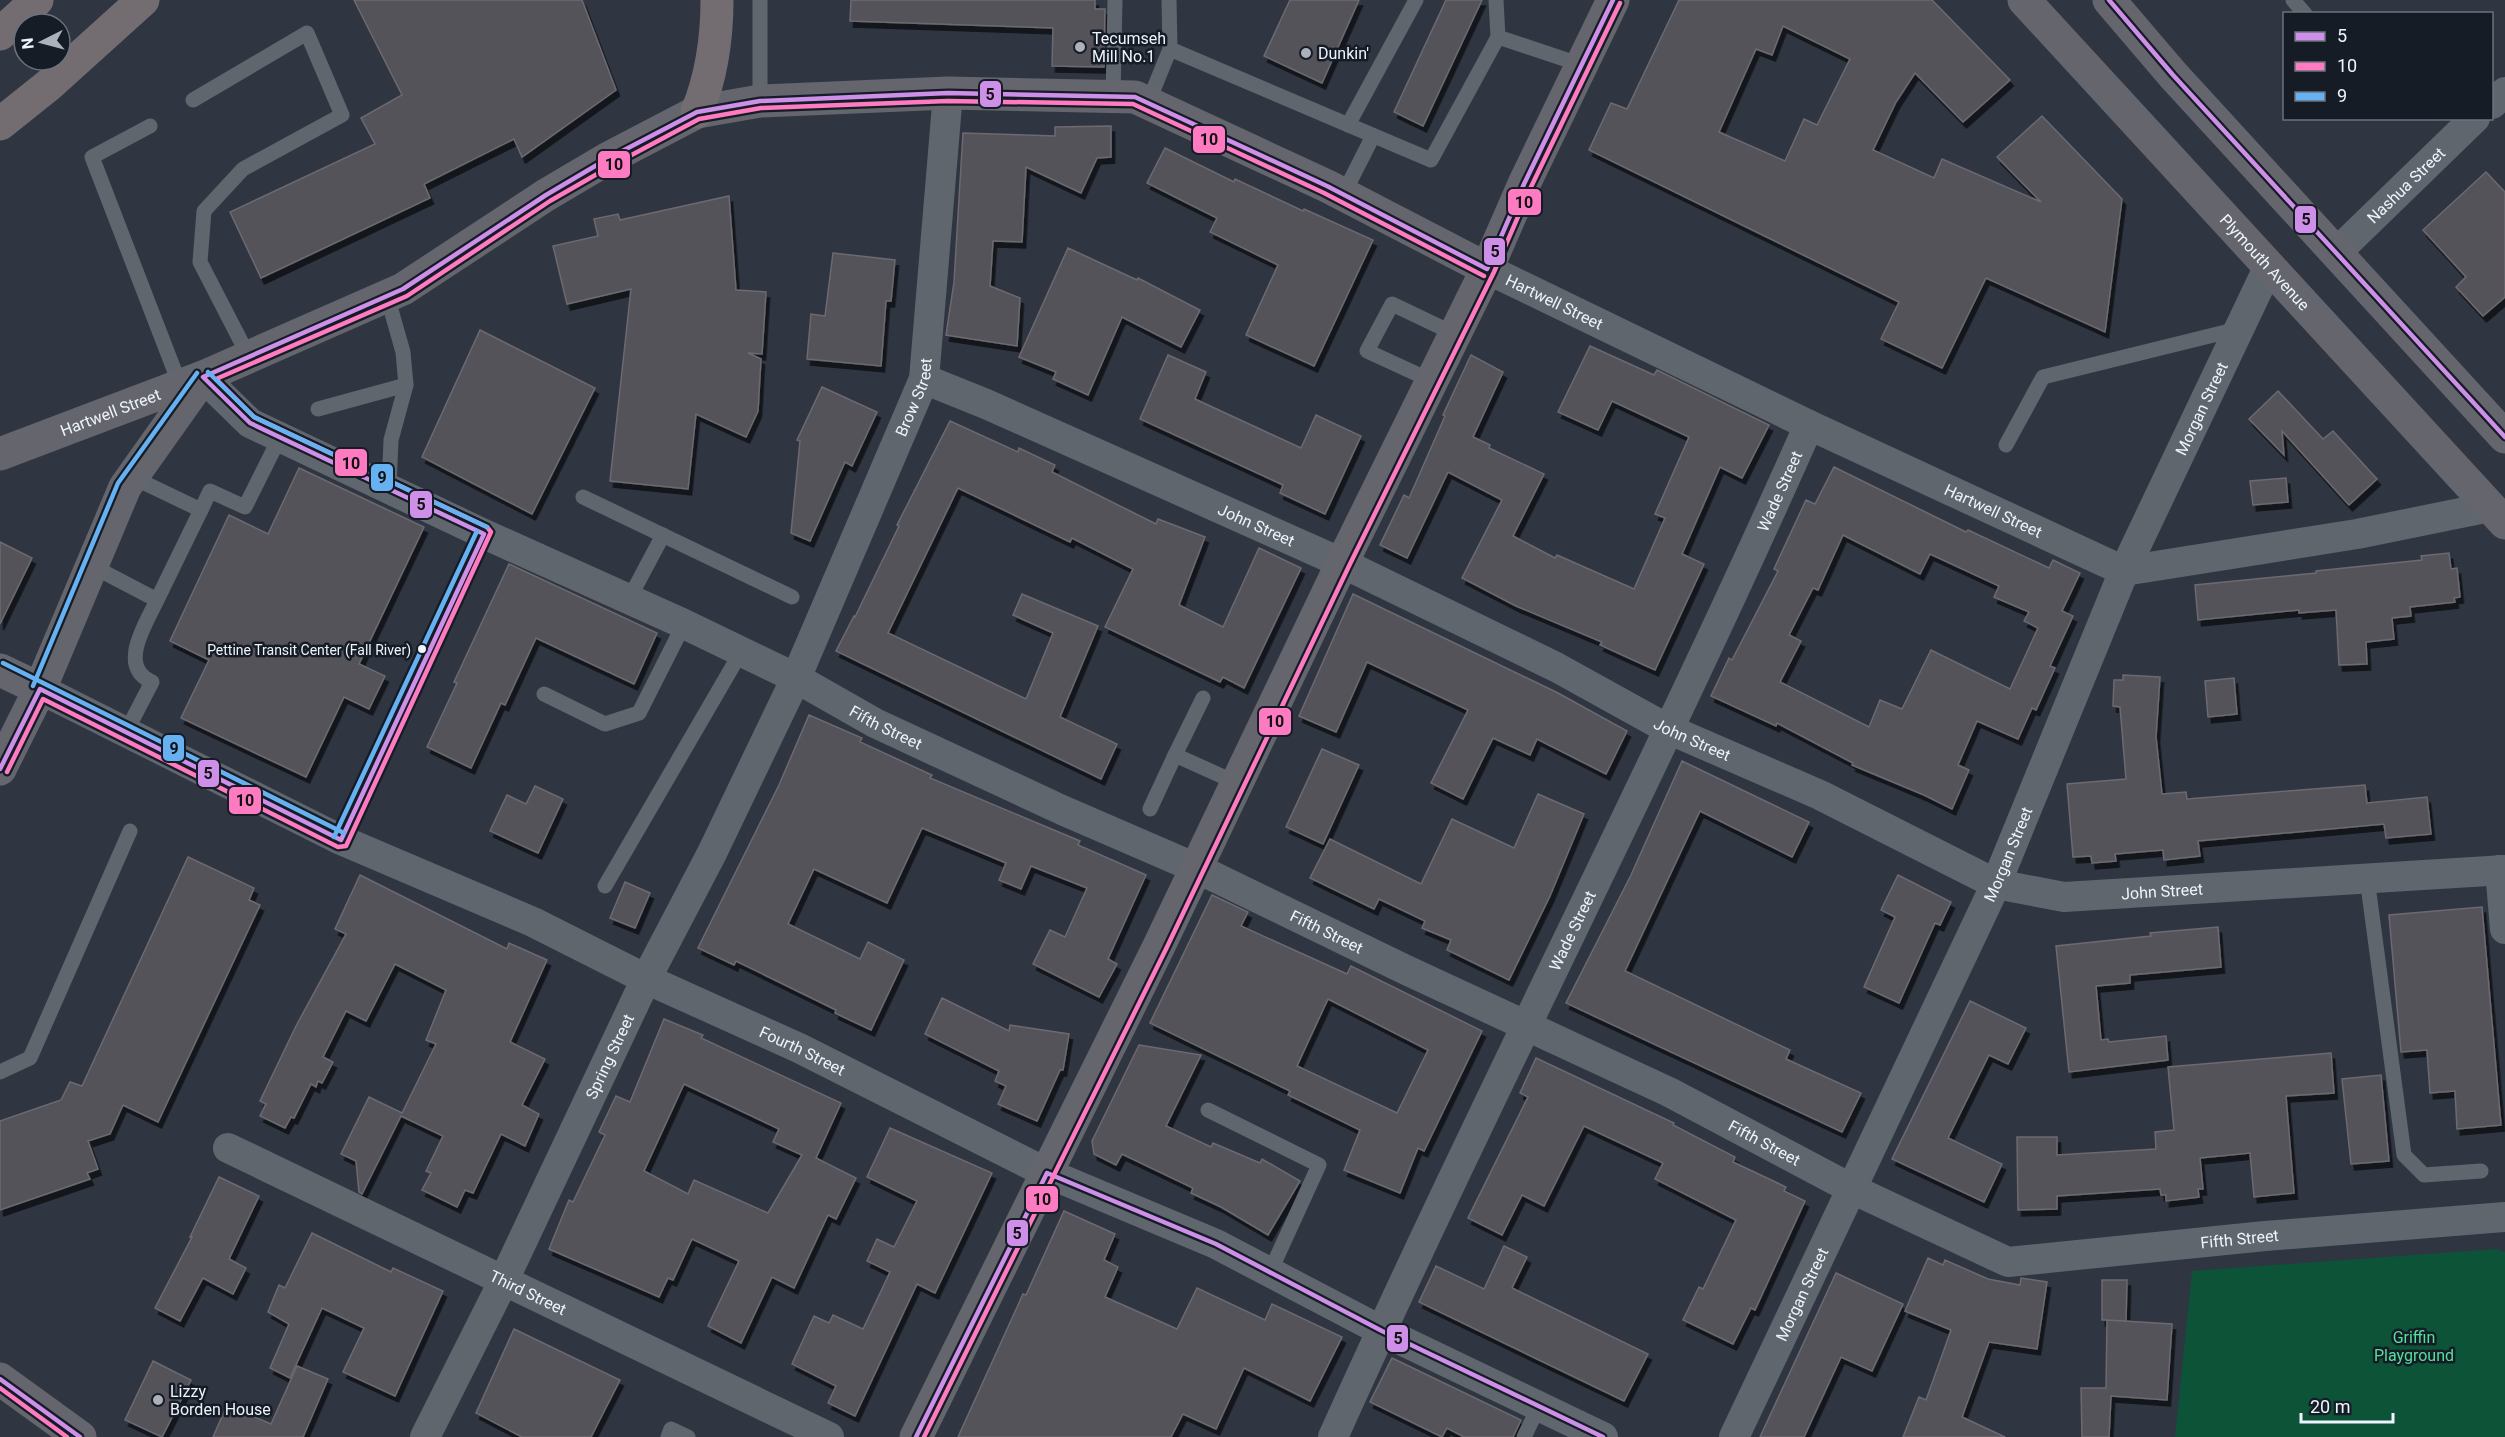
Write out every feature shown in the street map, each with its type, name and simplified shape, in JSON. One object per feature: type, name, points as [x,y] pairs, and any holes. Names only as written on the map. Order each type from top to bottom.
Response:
[{"type":"highway","points":[[0,34],[37,0]]},
{"type":"highway","points":[[0,124],[50,84],[143,0]]},
{"type":"highway","points":[[697,112],[710,80],[717,0]]},
{"type":"main road","points":[[916,1437],[1196,868],[1487,268],[1524,184],[1614,0]]},
{"type":"main road","name":"Plymouth Avenue","points":[[2025,0],[2497,515]]},
{"type":"main road","points":[[2114,2],[2173,75],[2505,437]]},
{"type":"main road","name":"Hartwell Street","points":[[0,454],[192,381],[403,289],[566,183],[697,112],[760,101],[948,93],[1135,97],[1343,195],[1487,268]]},
{"type":"main road","points":[[0,769],[40,689],[125,487],[192,381]]},
{"type":"main road","name":"Fourth Street","points":[[0,670],[40,689]]},
{"type":"main road","points":[[0,1379],[80,1437]]},
{"type":"street","points":[[2493,103],[2505,92]]},
{"type":"street","name":"Brow Street","points":[[795,678],[924,379],[948,93]]},
{"type":"street","name":"Nashua Street","points":[[2337,252],[2473,120]]},
{"type":"street","name":"Morgan Street","points":[[1734,1437],[1996,884],[2124,571],[2269,266]]},
{"type":"street","name":"Hartwell Street","points":[[1487,268],[1809,425],[2124,571]]},
{"type":"street","name":"John Street","points":[[924,379],[986,404],[1342,563],[1556,667],[1668,729],[1820,795],[1996,884],[2064,897],[2502,870]]},
{"type":"street","name":"Fifth Street","points":[[192,381],[250,423],[484,534],[684,624],[795,678],[875,723],[1062,810],[1196,868],[1527,1027],[1669,1092],[1852,1189],[2008,1262],[2265,1236],[2505,1217]]},
{"type":"street","name":"Wade Street","points":[[1333,1437],[1668,729],[1737,589],[1809,425]]},
{"type":"street","points":[[2124,571],[2357,534],[2497,515]]},
{"type":"street","name":"Spring Street","points":[[425,1437],[503,1282],[646,979],[712,853],[795,678]]},
{"type":"street","name":"Fourth Street","points":[[40,689],[341,840],[532,922],[646,979],[809,1053],[1047,1173],[1216,1244],[1382,1331],[1603,1437]]},
{"type":"street","points":[[2502,870],[2505,929]]},
{"type":"street","name":"Third Street","points":[[228,1148],[829,1437]]},
{"type":"lane","points":[[760,0],[760,101]]},
{"type":"lane","points":[[1113,97],[1115,0]]},
{"type":"lane","points":[[1148,103],[1170,49],[1169,0]]},
{"type":"lane","points":[[1348,125],[1416,0]]},
{"type":"lane","points":[[1170,49],[1431,160],[1498,37],[1496,0]]},
{"type":"lane","points":[[2293,0],[2303,12]]},
{"type":"lane","points":[[193,100],[307,33],[342,115],[243,169],[204,211],[200,262],[249,357]]},
{"type":"lane","points":[[1498,37],[1582,65]]},
{"type":"lane","points":[[150,126],[92,157],[192,381]]},
{"type":"lane","points":[[1343,195],[1373,136]]},
{"type":"lane","points":[[387,296],[401,344],[406,385],[391,440],[389,488]]},
{"type":"lane","points":[[1432,381],[1367,351],[1392,304],[1455,334]]},
{"type":"lane","points":[[2006,445],[2043,378],[2238,329]]},
{"type":"lane","points":[[318,409],[406,385]]},
{"type":"lane","points":[[126,732],[152,682],[143,678],[137,668],[135,649],[210,491],[246,507],[280,437]]},
{"type":"lane","points":[[132,477],[201,510]]},
{"type":"lane","points":[[583,497],[792,597]]},
{"type":"lane","points":[[341,840],[484,534]]},
{"type":"lane","points":[[629,599],[663,535]]},
{"type":"lane","points":[[92,566],[157,600]]},
{"type":"lane","points":[[544,694],[605,724],[639,713],[684,624]]},
{"type":"lane","points":[[605,886],[741,652]]},
{"type":"lane","points":[[1150,810],[1203,698]]},
{"type":"lane","points":[[1175,755],[1237,783]]},
{"type":"lane","points":[[0,1072],[30,1058],[130,831]]},
{"type":"lane","points":[[2367,878],[2404,1155],[2424,1175],[2481,1171]]},
{"type":"lane","points":[[1208,1110],[1318,1165],[1270,1272]]},
{"type":"lane","points":[[1524,1437],[1539,1406]]},
{"type":"lane","points":[[668,1437],[671,1429],[688,1437]]},
{"type":"green space","name":"Griffin Playground","points":[[2496,1249],[2505,1252],[2505,1437],[2175,1437],[2192,1271]]},
{"type":"building","points":[[354,0],[582,0],[616,90],[522,157],[514,139],[424,184],[430,198],[261,278],[230,212],[375,144],[361,118],[402,95]]},
{"type":"building","name":"Tecumseh Mill No.1","points":[[851,0],[1095,0],[1095,9],[1105,9],[1104,67],[1052,66],[1053,28],[850,21]]},
{"type":"building","points":[[1290,0],[1359,0],[1322,83],[1264,56]]},
{"type":"building","points":[[1446,0],[1482,0],[1423,126],[1394,112]]},
{"type":"building","points":[[1679,0],[1932,0],[2010,80],[1963,122],[1915,73],[1896,102],[1873,150],[1934,178],[1942,159],[2041,202],[1997,157],[2042,116],[2122,199],[2105,332],[1986,278],[1942,368],[1881,339],[1899,302],[1589,150],[1611,103],[1627,109]],"holes":[[[1783,26],[1850,59],[1817,125],[1804,119],[1785,161],[1719,132],[1756,49],[1772,55]]]},
{"type":"building","points":[[1111,126],[1111,157],[1097,158],[1081,193],[1026,167],[1022,242],[993,241],[990,286],[1020,298],[1017,346],[946,335],[954,282],[963,133],[1055,136],[1055,127]]},
{"type":"building","points":[[1165,148],[1234,182],[1235,179],[1373,240],[1314,366],[1246,335],[1278,265],[1210,232],[1217,218],[1147,183]]},
{"type":"building","points":[[2486,172],[2505,192],[2505,297],[2483,316],[2456,287],[2466,277],[2423,230]]},
{"type":"building","points":[[729,196],[736,290],[766,292],[762,354],[748,353],[761,359],[758,411],[746,437],[696,414],[688,489],[610,481],[631,289],[567,304],[553,246],[598,236],[594,219],[618,214],[620,220]]},
{"type":"building","points":[[1068,248],[1137,280],[1138,278],[1200,310],[1181,347],[1122,317],[1088,395],[1053,379],[1056,372],[1019,357]]},
{"type":"building","points":[[833,253],[895,260],[891,301],[886,301],[881,366],[807,359],[811,314],[825,316]]},
{"type":"building","points":[[480,330],[595,388],[532,514],[422,457]]},
{"type":"building","points":[[1590,346],[1654,375],[1657,370],[1769,425],[1742,478],[1720,467],[1682,554],[1704,564],[1655,670],[1600,645],[1602,642],[1516,606],[1462,578],[1502,500],[1448,472],[1407,558],[1380,545],[1404,495],[1409,498],[1445,416],[1443,415],[1471,355],[1503,372],[1473,437],[1490,445],[1489,448],[1544,474],[1513,536],[1555,558],[1557,555],[1634,589],[1665,518],[1655,514],[1689,437],[1612,401],[1598,430],[1558,412]]},
{"type":"building","points":[[1168,355],[1206,372],[1195,399],[1301,448],[1316,415],[1361,436],[1325,514],[1280,493],[1283,485],[1140,419]]},
{"type":"building","points":[[822,387],[877,412],[852,466],[845,462],[810,541],[791,533],[800,441],[797,440]]},
{"type":"building","points":[[2278,391],[2323,439],[2333,431],[2377,479],[2349,505],[2282,431],[2284,455],[2249,419]]},
{"type":"building","points":[[950,421],[1018,452],[1019,448],[1055,465],[1052,472],[1156,524],[1158,519],[1205,537],[1179,605],[1223,627],[1259,548],[1301,568],[1244,688],[1223,677],[1220,682],[1105,627],[1133,569],[1072,538],[1070,542],[958,488],[888,633],[1026,699],[1053,633],[1013,615],[1022,594],[1098,626],[1060,717],[1117,744],[1101,779],[836,651],[855,617],[899,526],[897,525]]},
{"type":"building","points":[[1834,467],[1966,532],[1968,530],[2049,568],[2053,560],[2080,573],[2062,611],[2073,616],[2050,666],[2055,668],[2036,710],[2032,708],[2018,739],[1977,721],[1958,765],[1969,770],[1952,809],[1852,765],[1853,763],[1777,723],[1776,726],[1711,696],[1729,658],[1732,660],[1778,571],[1774,569],[1806,500],[1815,504]],"holes":[[[1843,535],[1920,574],[1930,554],[1999,586],[1994,597],[2029,612],[2024,621],[2038,628],[2010,689],[1931,650],[1902,709],[1880,700],[1869,727],[1780,682],[1801,641],[1789,635],[1813,588],[1818,590]]]},
{"type":"building","points":[[299,468],[424,527],[359,664],[385,676],[369,709],[344,697],[306,777],[181,718],[209,660],[170,641],[229,515],[268,534]]},
{"type":"building","points":[[2286,478],[2288,502],[2253,505],[2250,481]]},
{"type":"building","points":[[0,542],[32,558],[0,624]]},
{"type":"building","points":[[2449,553],[2451,569],[2457,568],[2460,597],[2454,598],[2455,602],[2410,607],[2411,616],[2392,618],[2394,639],[2366,642],[2367,664],[2339,665],[2336,610],[2299,613],[2299,610],[2198,620],[2195,585],[2422,560],[2421,556]]},
{"type":"building","points":[[509,564],[657,633],[634,684],[536,638],[505,705],[501,703],[471,768],[427,747],[457,683],[454,682]]},
{"type":"building","points":[[1353,594],[1558,693],[1627,731],[1606,774],[1537,739],[1530,755],[1493,738],[1463,799],[1431,783],[1468,710],[1367,662],[1336,732],[1299,716]]},
{"type":"building","points":[[2123,675],[2160,677],[2156,737],[2162,794],[2186,792],[2187,799],[2365,785],[2367,803],[2427,797],[2431,834],[2386,838],[2384,824],[2198,841],[2200,856],[2164,860],[2163,850],[2115,854],[2116,861],[2092,863],[2091,856],[2073,857],[2067,784],[2126,779],[2120,707],[2113,706],[2114,680],[2123,680]]},
{"type":"building","points":[[2234,678],[2237,714],[2208,717],[2205,681]]},
{"type":"building","points":[[809,715],[862,738],[860,742],[932,775],[930,778],[1080,841],[1078,845],[1146,875],[1108,959],[1117,964],[1099,997],[1033,964],[1050,930],[1065,937],[1087,888],[1031,866],[1021,889],[999,880],[1006,863],[922,828],[887,903],[814,869],[788,924],[860,959],[868,942],[904,960],[871,1030],[835,1013],[836,1010],[736,961],[734,965],[698,948],[779,785]]},
{"type":"building","points":[[1322,749],[1359,765],[1323,844],[1286,827]]},
{"type":"building","points":[[1682,761],[1809,822],[1792,857],[1700,811],[1625,971],[1790,1050],[1786,1059],[1861,1093],[1842,1132],[1566,1003],[1631,875]]},
{"type":"building","points":[[535,786],[563,799],[538,853],[490,831],[507,795],[526,804]]},
{"type":"building","points":[[1538,794],[1584,814],[1550,896],[1509,980],[1447,950],[1451,940],[1422,928],[1425,921],[1379,899],[1374,909],[1310,878],[1330,839],[1421,884],[1452,819],[1514,848]]},
{"type":"building","points":[[188,857],[254,888],[249,900],[260,905],[158,1122],[123,1105],[110,1134],[88,1141],[98,1169],[87,1173],[90,1179],[0,1210],[0,1121],[61,1100],[70,1082],[82,1086]]},
{"type":"building","points":[[360,875],[507,949],[509,943],[547,960],[510,1042],[545,1059],[522,1105],[539,1114],[525,1146],[501,1134],[473,1193],[465,1190],[457,1207],[422,1190],[431,1173],[426,1171],[443,1136],[401,1116],[362,1194],[359,1192],[356,1161],[341,1154],[369,1097],[402,1113],[436,1044],[426,1040],[446,990],[395,964],[366,1021],[346,1011],[323,1057],[333,1062],[322,1083],[318,1081],[316,1087],[311,1084],[294,1118],[291,1117],[285,1128],[260,1116],[266,1104],[260,1101],[296,1026],[346,934],[335,929]]},
{"type":"building","points":[[1898,875],[1951,902],[1940,925],[1935,923],[1899,1003],[1864,987],[1895,917],[1881,910]]},
{"type":"building","points":[[625,882],[650,893],[635,928],[610,918]]},
{"type":"building","points":[[1212,895],[1248,912],[1241,926],[1347,974],[1351,966],[1482,1031],[1424,1151],[1418,1148],[1400,1193],[1344,1170],[1360,1130],[1288,1095],[1290,1091],[1150,1023]],"holes":[[[1328,999],[1428,1050],[1397,1113],[1297,1066]]]},
{"type":"building","points":[[2482,907],[2501,1125],[2457,1129],[2455,1091],[2430,1093],[2427,1050],[2401,1052],[2389,915]]},
{"type":"building","points":[[2218,927],[2221,967],[2130,975],[2130,983],[2096,986],[2101,1040],[2108,1039],[2109,1042],[2166,1036],[2168,1060],[2069,1072],[2056,946],[2151,936],[2150,933]]},
{"type":"building","points":[[942,998],[1009,1031],[1010,1025],[1069,1034],[1063,1070],[1060,1070],[1037,1121],[998,1104],[1006,1086],[995,1081],[999,1071],[925,1034]]},
{"type":"building","points":[[1970,1001],[2026,1028],[2008,1064],[1989,1055],[1948,1138],[2002,1164],[1984,1202],[1892,1159]]},
{"type":"building","points":[[664,1019],[703,1035],[701,1038],[841,1103],[816,1158],[856,1178],[836,1219],[828,1215],[794,1288],[772,1277],[741,1343],[708,1326],[739,1261],[692,1239],[673,1280],[668,1278],[659,1297],[549,1249],[569,1200],[573,1202],[605,1135],[599,1132],[616,1096],[630,1102]],"holes":[[[684,1084],[779,1129],[773,1142],[802,1155],[768,1213],[694,1180],[688,1194],[644,1171]]]},
{"type":"building","points":[[1139,1045],[1201,1055],[1166,1126],[1211,1147],[1213,1143],[1260,1163],[1262,1159],[1300,1181],[1268,1235],[1221,1207],[1191,1193],[1193,1188],[1122,1154],[1116,1165],[1094,1154],[1092,1141]]},
{"type":"building","points":[[2331,1053],[2334,1093],[2286,1096],[2294,1193],[2254,1197],[2250,1153],[2200,1158],[2203,1189],[2198,1189],[2199,1197],[2166,1201],[2166,1195],[2161,1195],[2160,1189],[2057,1196],[2057,1209],[2018,1210],[2017,1137],[2057,1137],[2057,1155],[2156,1149],[2155,1132],[2174,1130],[2168,1067]]},
{"type":"building","points":[[1536,1058],[1674,1123],[1673,1125],[1735,1157],[1733,1162],[1786,1187],[1784,1191],[1805,1201],[1755,1310],[1751,1308],[1733,1344],[1683,1320],[1699,1287],[1703,1289],[1736,1220],[1655,1179],[1663,1163],[1584,1126],[1544,1206],[1522,1195],[1502,1235],[1468,1218],[1528,1097],[1520,1093]]},
{"type":"building","points":[[2381,1075],[2389,1161],[2351,1164],[2342,1079]]},
{"type":"building","points":[[890,1128],[992,1173],[935,1293],[917,1284],[855,1416],[828,1403],[836,1386],[792,1364],[814,1316],[829,1323],[833,1315],[863,1329],[890,1272],[867,1261],[877,1239],[894,1247],[917,1201],[867,1177]]},
{"type":"building","points":[[219,1177],[259,1196],[229,1259],[246,1268],[233,1294],[203,1278],[180,1321],[155,1308],[192,1237],[190,1237]]},
{"type":"building","points":[[1064,1211],[1115,1234],[1104,1260],[1118,1267],[1105,1297],[1177,1329],[1197,1288],[1265,1320],[1272,1304],[1342,1337],[1310,1401],[1244,1368],[1216,1429],[1183,1414],[1171,1437],[958,1437],[1023,1294],[1026,1295]]},
{"type":"building","points":[[312,1233],[391,1272],[393,1268],[443,1291],[395,1396],[343,1372],[364,1328],[322,1308],[290,1378],[270,1368],[289,1324],[268,1312],[279,1285],[285,1288]]},
{"type":"building","points":[[1504,1246],[1527,1257],[1512,1288],[1648,1354],[1624,1401],[1419,1302],[1436,1266],[1484,1289]]},
{"type":"building","points":[[1928,1258],[1943,1265],[1945,1260],[1988,1279],[2020,1285],[2021,1278],[2047,1282],[2037,1349],[1989,1342],[1962,1417],[2005,1437],[1903,1437],[1919,1397],[1926,1400],[1951,1330],[1905,1311]]},
{"type":"building","points":[[1836,1273],[1903,1304],[1872,1371],[1841,1357],[1804,1437],[1760,1437]]},
{"type":"building","points":[[2102,1280],[2127,1280],[2126,1321],[2102,1320]]},
{"type":"building","points":[[2107,1320],[2172,1324],[2167,1400],[2111,1396],[2109,1437],[2082,1437],[2081,1388],[2106,1388]]},
{"type":"building","points":[[514,1329],[620,1380],[591,1437],[522,1437],[476,1413]]},
{"type":"building","points":[[1392,1358],[1521,1420],[1513,1437],[1464,1437],[1447,1428],[1442,1437],[1370,1402]]},
{"type":"building","name":"Lizzy Borden House","points":[[153,1361],[191,1380],[162,1437],[125,1420]]},
{"type":"building","points":[[297,1366],[328,1379],[303,1437],[213,1437],[227,1405],[271,1424]]},
{"type":"transit line","name":"5","points":[[0,769],[40,689],[341,840],[484,534],[250,423],[203,377],[403,289],[546,195],[607,159],[697,112],[760,101],[948,93],[1135,97],[1327,186],[1487,269],[1524,184],[1613,0]]},
{"type":"transit line","name":"5","points":[[2109,0],[2173,75],[2505,437]]},
{"type":"transit line","name":"10","points":[[924,1437],[1166,949],[1349,566],[1494,272],[1531,187],[1620,3]]},
{"type":"transit line","name":"10","points":[[7,772],[43,699],[338,847],[346,846],[491,532],[487,527],[254,417],[216,379],[407,296],[550,201],[699,119],[761,108],[948,101],[1133,104],[1324,193],[1484,276]]},
{"type":"transit line","name":"9","points":[[208,372],[254,417],[487,527]]},
{"type":"transit line","name":"9","points":[[33,686],[118,483],[197,373]]},
{"type":"transit line","name":"9","points":[[334,837],[477,531]]},
{"type":"transit line","name":"9","points":[[3,663],[344,833]]},
{"type":"transit line","name":"5","points":[[916,1437],[1047,1173],[1216,1244],[1382,1331],[1603,1437]]},
{"type":"transit line","name":"5","points":[[0,1379],[80,1437]]},
{"type":"transit line","name":"10","points":[[0,1388],[67,1437]]},
{"type":"place","name":"Tecumseh Mill No.1","points":[[1080,47]]},
{"type":"place","name":"Dunkin'","points":[[1306,53]]},
{"type":"place","name":"Pettine Transit Center (Fall River)","points":[[422,649]]},
{"type":"place","name":"Lizzy Borden House","points":[[158,1400]]}]
